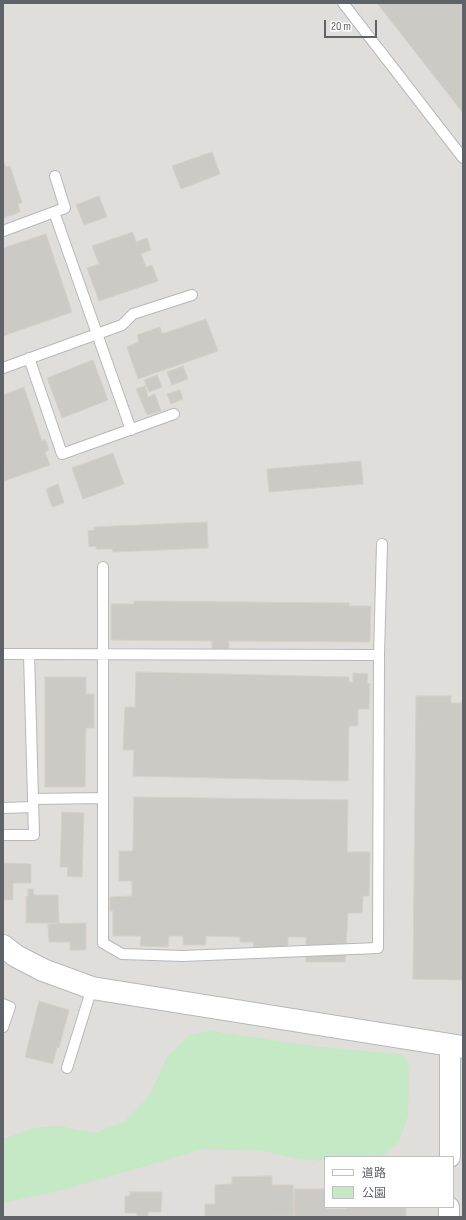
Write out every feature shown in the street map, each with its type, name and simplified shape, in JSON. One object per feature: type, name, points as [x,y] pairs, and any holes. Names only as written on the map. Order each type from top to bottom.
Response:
[{"type":"street","points":[[3,946],[16,956],[43,970],[92,988],[456,1046],[450,1156]]},
{"type":"lane","points":[[343,3],[463,158]]},
{"type":"lane","points":[[3,231],[65,208],[55,176]]},
{"type":"lane","points":[[54,212],[132,430]]},
{"type":"lane","points":[[3,368],[122,325],[133,314],[192,295]]},
{"type":"lane","points":[[29,358],[62,454],[174,414]]},
{"type":"lane","points":[[103,567],[102,943],[122,954],[183,956],[378,948],[379,655],[382,544]]},
{"type":"lane","points":[[3,654],[379,655]]},
{"type":"lane","points":[[3,835],[34,835],[29,654]]},
{"type":"lane","points":[[3,808],[33,803],[103,798]]},
{"type":"lane","points":[[67,1068],[92,988]]},
{"type":"lane","points":[[3,1004],[10,1007],[3,1027]]},
{"type":"shaded area","points":[[3,3],[463,3],[463,1217],[3,1217]]},
{"type":"green space","points":[[210,1031],[320,1047],[401,1054],[408,1061],[409,1079],[408,1116],[399,1142],[382,1156],[324,1156],[324,1161],[296,1159],[265,1151],[204,1149],[63,1190],[3,1203],[3,1139],[33,1128],[60,1126],[93,1133],[124,1122],[151,1093],[167,1057],[189,1035]]},
{"type":"building","points":[[377,3],[463,3],[463,113]]},
{"type":"building","points":[[212,152],[220,174],[181,189],[172,166]]},
{"type":"building","points":[[3,160],[6,167],[10,166],[22,203],[18,204],[20,212],[3,218]]},
{"type":"building","points":[[99,196],[107,217],[84,225],[76,205]]},
{"type":"building","points":[[133,232],[136,242],[147,238],[151,250],[141,254],[146,267],[152,265],[158,281],[99,301],[87,268],[99,264],[92,246]]},
{"type":"building","points":[[46,234],[72,312],[3,336],[3,248]]},
{"type":"building","points":[[206,319],[218,351],[138,379],[127,347],[139,342],[137,335],[160,327],[162,334]]},
{"type":"building","points":[[93,360],[108,400],[62,418],[47,378]]},
{"type":"building","points":[[183,366],[188,379],[172,385],[167,372]]},
{"type":"building","points":[[157,375],[162,387],[149,392],[144,380]]},
{"type":"building","points":[[145,386],[148,397],[155,394],[161,411],[147,415],[136,389]]},
{"type":"building","points":[[24,387],[42,441],[45,439],[49,450],[45,452],[50,465],[4,481],[3,395]]},
{"type":"building","points":[[180,390],[183,399],[171,404],[167,394]]},
{"type":"building","points":[[113,453],[124,484],[83,499],[72,468]]},
{"type":"building","points":[[361,461],[363,484],[269,492],[267,469]]},
{"type":"building","points":[[58,484],[64,503],[52,507],[46,489]]},
{"type":"building","points":[[207,522],[208,548],[113,552],[112,549],[96,549],[96,546],[89,547],[88,531],[94,530],[94,527]]},
{"type":"building","points":[[134,601],[349,603],[349,606],[371,606],[370,642],[229,641],[229,649],[212,649],[212,641],[111,640],[111,604],[134,604]]},
{"type":"building","points":[[136,672],[349,677],[349,682],[353,683],[353,673],[368,674],[367,684],[370,683],[369,709],[358,709],[358,726],[349,726],[348,781],[133,776],[134,750],[123,750],[125,707],[135,707]]},
{"type":"building","points":[[45,677],[86,677],[86,694],[94,694],[94,728],[86,728],[85,787],[45,787]]},
{"type":"building","points":[[416,696],[451,696],[451,703],[463,703],[463,980],[413,979]]},
{"type":"building","points":[[134,797],[348,800],[347,852],[370,852],[369,896],[363,896],[362,913],[348,913],[345,962],[306,962],[306,937],[288,937],[288,948],[254,948],[253,942],[240,942],[240,937],[206,936],[206,945],[183,945],[183,936],[169,936],[168,947],[140,946],[141,936],[113,936],[113,911],[110,911],[110,897],[132,896],[132,881],[119,881],[119,851],[133,851]]},
{"type":"building","points":[[62,812],[84,813],[82,877],[67,876],[68,867],[60,867]]},
{"type":"building","points":[[3,863],[31,864],[31,883],[13,883],[13,900],[3,900]]},
{"type":"building","points":[[28,889],[33,889],[34,895],[58,895],[59,923],[26,923],[26,896],[28,896]]},
{"type":"building","points":[[86,923],[86,950],[70,950],[70,942],[49,942],[48,924]]},
{"type":"building","points":[[39,1001],[69,1010],[59,1048],[57,1047],[53,1064],[25,1057]]},
{"type":"building","points":[[272,1176],[272,1185],[293,1185],[294,1216],[205,1217],[205,1204],[215,1204],[215,1185],[232,1184],[232,1177]]},
{"type":"building","points":[[294,1189],[324,1189],[324,1208],[326,1209],[406,1208],[406,1217],[294,1217]]},
{"type":"building","points":[[130,1192],[162,1192],[161,1212],[148,1212],[148,1217],[137,1217],[137,1213],[125,1213],[125,1196],[130,1196]]}]
